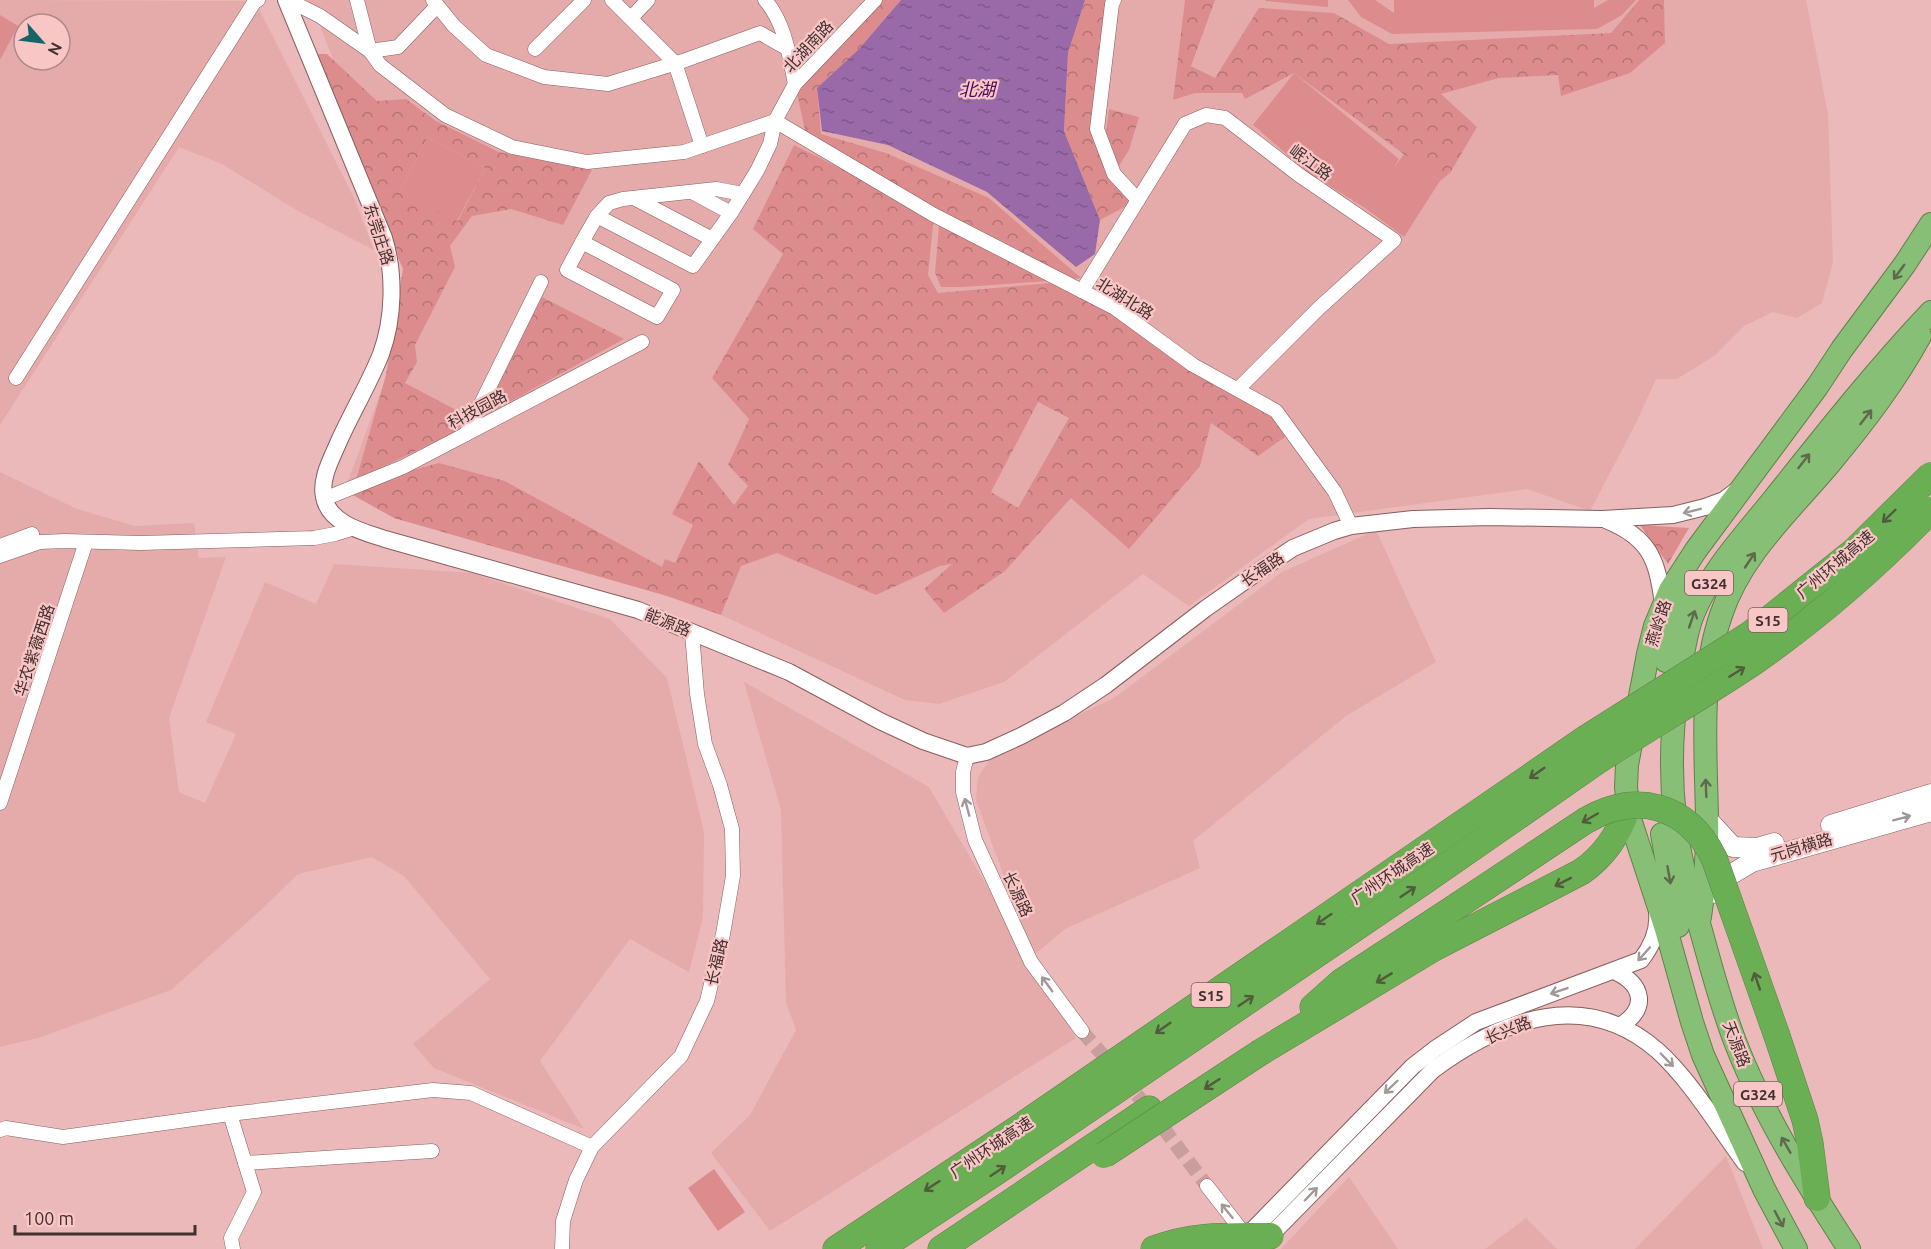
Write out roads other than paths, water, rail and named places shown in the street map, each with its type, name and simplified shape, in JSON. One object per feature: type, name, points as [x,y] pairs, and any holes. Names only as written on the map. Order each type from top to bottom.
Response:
[{"type":"highway","name":"燕岭路","points":[[1692,1022],[1652,882],[1627,809],[1629,750],[1648,654],[1663,603],[1696,550],[1817,387],[1931,224]]},
{"type":"highway","name":"燕岭路","points":[[1699,925],[1685,877],[1673,807],[1671,772],[1671,740],[1685,641],[1691,619],[1713,577],[1734,549],[1858,394],[1931,313]]},
{"type":"highway","name":"G324","points":[[1699,925],[1705,886],[1706,704],[1716,634],[1728,596],[1738,577],[1773,529],[1830,463],[1892,384],[1931,313]]},
{"type":"highway","name":"广州环城高速","points":[[879,1249],[1413,889],[1592,750],[1749,635],[1854,551],[1931,475]]},
{"type":"highway","name":"广州环城高速","points":[[836,1249],[1592,750],[1753,662],[1870,569],[1931,510]]},
{"type":"highway","points":[[1692,1022],[1660,821],[1656,745],[1659,705],[1672,630],[1682,589],[1696,550]]},
{"type":"highway","points":[[1261,1052],[1341,982],[1585,821],[1604,811],[1623,806],[1642,805],[1668,811],[1693,827],[1714,858],[1805,1120],[1817,1198]]},
{"type":"highway","points":[[968,1249],[1104,1155],[1261,1052],[1434,948],[1516,904],[1562,883],[1590,866],[1606,850],[1627,809]]},
{"type":"highway","name":"天源路","points":[[1699,925],[1727,1020],[1744,1065],[1817,1198],[1849,1249]]},
{"type":"highway","name":"G324","points":[[1692,1022],[1711,1076],[1764,1189],[1796,1249]]},
{"type":"highway","points":[[941,1249],[1149,1108]]},
{"type":"highway","points":[[1154,1249],[1172,1242],[1201,1237],[1252,1242]]},
{"type":"main road","name":"元岗横路","points":[[1699,925],[1711,901],[1730,875],[1745,866],[1759,853],[1931,794]]},
{"type":"main road","name":"元岗横路","points":[[1707,819],[1732,847],[1759,853],[1931,810]]},
{"type":"street","points":[[16,378],[255,1],[258,0]]},
{"type":"street","points":[[287,0],[320,16],[370,51],[380,65],[445,115],[512,147],[587,162],[684,152],[775,121],[934,215],[1082,291]]},
{"type":"street","name":"东莞庄路","points":[[287,0],[384,238],[392,276],[388,325],[382,352],[333,456],[326,475],[324,499]]},
{"type":"street","points":[[357,0],[370,51]]},
{"type":"street","points":[[536,49],[584,0]]},
{"type":"street","points":[[612,0],[675,63],[702,146]]},
{"type":"street","points":[[631,18],[648,0]]},
{"type":"street","points":[[765,0],[776,15],[788,49],[795,84]]},
{"type":"street","name":"北湖南路","points":[[597,216],[693,266],[731,213],[757,171],[770,144],[775,121],[795,84],[875,0]]},
{"type":"street","points":[[1114,0],[1097,129],[1114,174],[1138,200]]},
{"type":"street","points":[[370,51],[398,47],[435,3],[454,26],[486,55],[544,77],[608,84],[760,33],[788,49]]},
{"type":"street","name":"北湖北路","points":[[1206,115],[1185,124],[1082,291],[1115,308],[1193,365],[1276,411],[1335,492],[1351,526]]},
{"type":"street","name":"岷江路","points":[[1206,115],[1225,118],[1299,175],[1394,240],[1319,308],[1238,389]]},
{"type":"street","points":[[582,242],[673,290],[657,317],[567,270],[582,242],[597,216],[609,203],[634,198],[716,189],[743,194]]},
{"type":"street","points":[[692,192],[731,213]]},
{"type":"street","points":[[634,198],[712,239]]},
{"type":"street","points":[[466,434],[541,282]]},
{"type":"street","name":"科技园路","points":[[324,499],[403,467],[642,342]]},
{"type":"street","name":"长福路","points":[[967,756],[986,752],[1064,713],[1106,685],[1205,609],[1281,556],[1312,540],[1351,526],[1433,518],[1602,519],[1689,512],[1724,500],[1744,485]]},
{"type":"street","points":[[324,499],[337,518],[354,528]]},
{"type":"street","name":"长福路","points":[[1602,519],[1622,527],[1649,550],[1655,563],[1663,603]]},
{"type":"street","points":[[0,546],[36,538],[141,543],[314,538],[354,528]]},
{"type":"street","name":"能源路","points":[[354,528],[396,543],[638,610],[789,672],[864,713],[923,741],[967,756]]},
{"type":"street","points":[[0,556],[36,538]]},
{"type":"street","name":"华农紫薇西路","points":[[0,803],[86,542]]},
{"type":"street","name":"长福路","points":[[562,1249],[563,1221],[576,1180],[592,1148],[681,1056],[706,1001],[723,934],[733,876],[732,829],[720,785],[705,744],[697,694],[692,633]]},
{"type":"street","name":"长源路","points":[[967,756],[963,772],[963,792],[975,840],[1031,962],[1082,1031]]},
{"type":"street","name":"长兴路","points":[[1252,1242],[1387,1090],[1435,1049],[1476,1022],[1641,960],[1654,940],[1657,917],[1652,882]]},
{"type":"street","points":[[1614,971],[1633,982],[1638,991],[1638,1004],[1635,1012],[1628,1021],[1620,1026]]},
{"type":"street","name":"长兴路","points":[[1252,1242],[1433,1070],[1466,1048],[1503,1029],[1544,1016],[1568,1014],[1604,1019],[1646,1041],[1676,1069],[1764,1189]]},
{"type":"street","points":[[0,1130],[6,1128],[63,1137],[433,1090],[471,1093],[592,1148]]},
{"type":"street","points":[[230,1114],[254,1192],[231,1238],[233,1249]]},
{"type":"street","points":[[245,1163],[432,1150]]},
{"type":"street","points":[[1206,1186],[1252,1242]]},
{"type":"water","name":"北湖","points":[[901,0],[1085,0],[1068,53],[1064,131],[1100,220],[1095,254],[1076,267],[987,192],[888,145],[822,131],[817,88],[859,49]]},
{"type":"tunnel","points":[[1082,1031],[1149,1109],[1207,1186]]}]
